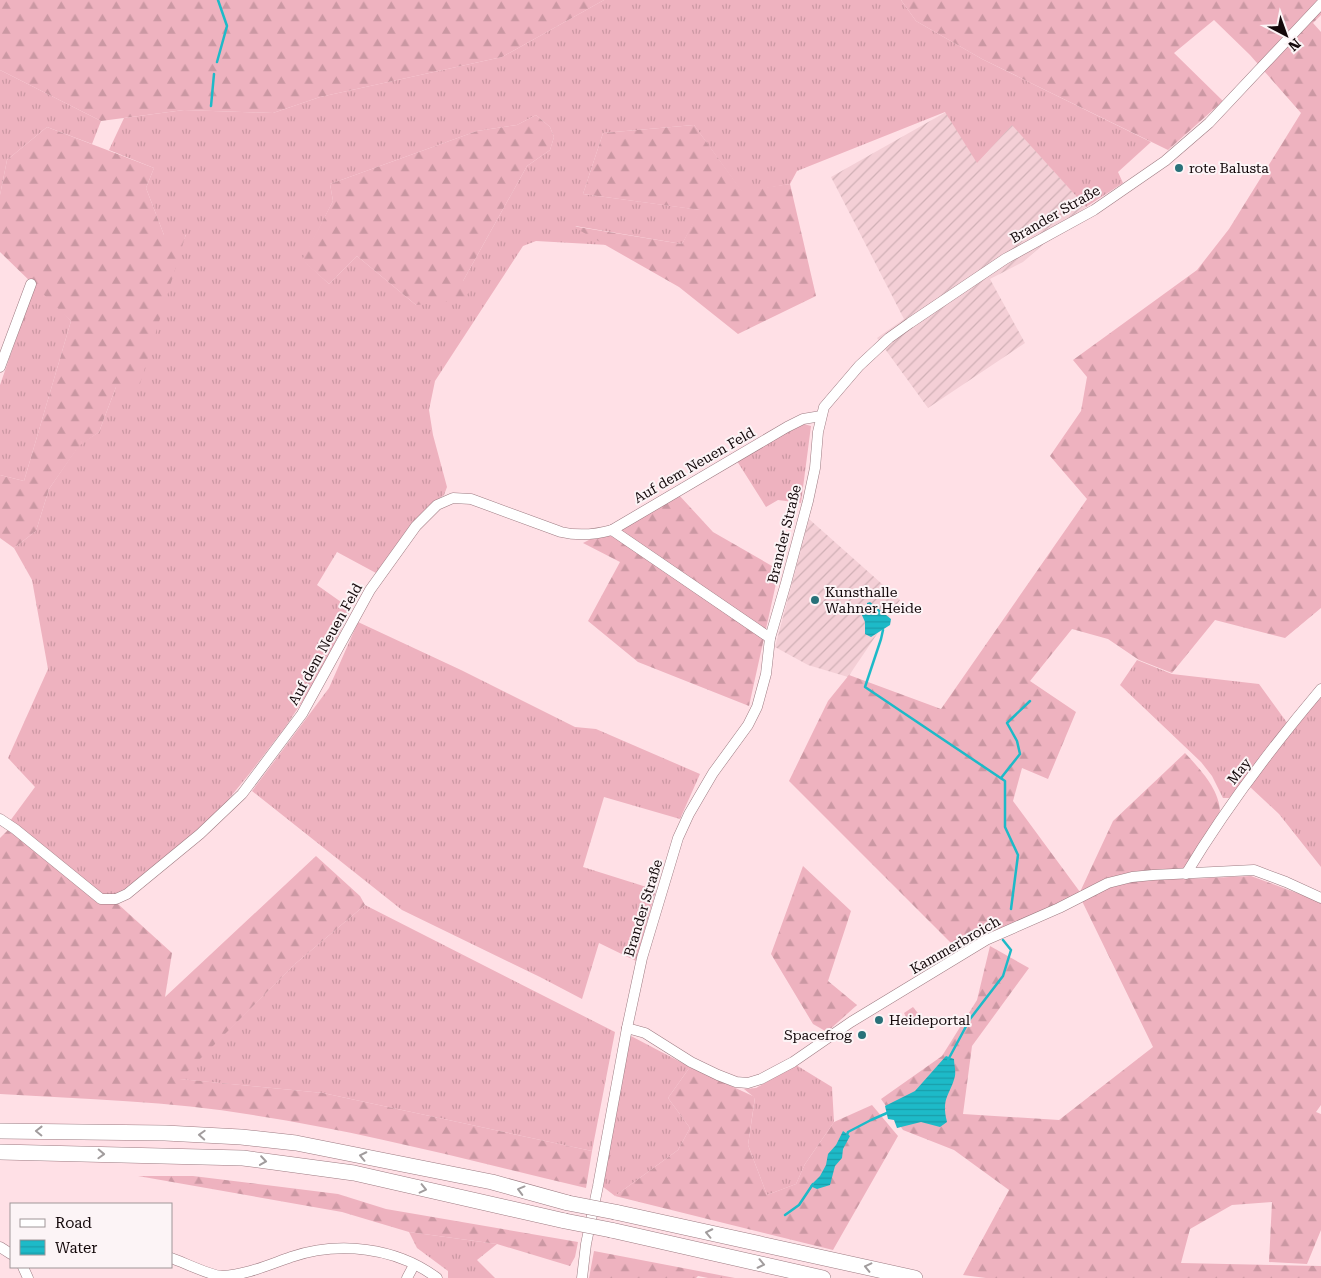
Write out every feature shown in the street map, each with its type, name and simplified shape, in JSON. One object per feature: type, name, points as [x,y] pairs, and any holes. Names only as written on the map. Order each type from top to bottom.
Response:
[{"type":"highway","points":[[0,1131],[165,1133],[240,1137],[296,1143],[492,1182],[568,1203],[915,1278]]},
{"type":"highway","points":[[0,1152],[243,1158],[354,1173],[824,1278]]},
{"type":"street","name":"Brander Straße","points":[[582,1278],[586,1244],[642,958],[678,838],[703,790],[748,725],[757,707],[766,674],[770,638],[808,501],[824,407],[844,382],[897,332],[1005,259],[1094,210],[1165,161],[1209,123],[1321,4]]},
{"type":"street","points":[[0,367],[31,284]]},
{"type":"street","name":"Auf dem Neuen Feld","points":[[0,819],[101,899],[116,899],[126,894],[194,838],[242,794],[302,714],[370,590],[416,526],[437,505],[453,498],[461,497],[570,534],[596,534],[612,530],[788,426],[802,419],[821,416]]},
{"type":"street","points":[[612,530],[770,638]]},
{"type":"street","name":"May","points":[[1186,874],[1227,809],[1321,689]]},
{"type":"street","name":"Kammerbroich","points":[[627,1028],[645,1033],[691,1062],[718,1075],[736,1082],[748,1083],[761,1079],[793,1062],[851,1022],[986,940],[1059,908],[1108,883],[1132,877],[1254,870],[1321,898]]},
{"type":"street","points":[[172,1258],[219,1277],[249,1272],[299,1255],[332,1249],[358,1249],[390,1254],[437,1278]]},
{"type":"street","points":[[407,1278],[414,1265]]},
{"type":"shaded area","points":[[946,112],[1012,124],[1086,207],[1023,262],[990,279],[1025,343],[928,408],[877,338],[904,319],[831,177]]},
{"type":"shaded area","points":[[809,519],[900,600],[848,677],[808,665],[775,647]]},
{"type":"green space","points":[[0,0],[604,0],[502,57],[320,97],[273,113],[184,110],[101,121],[0,70]]},
{"type":"green space","points":[[604,0],[901,0],[916,21],[982,59],[1151,142],[1118,172],[1123,183],[1086,207],[1012,125],[977,163],[945,112],[797,171],[790,184],[742,192],[694,125],[603,133],[583,194],[701,210],[682,244],[575,226],[608,245],[536,241],[523,246],[435,381],[429,410],[433,435],[447,487],[444,495],[412,523],[376,573],[337,552],[317,585],[351,609],[318,678],[286,726],[223,806],[145,877],[118,894],[103,894],[87,885],[10,821],[35,787],[8,758],[48,669],[32,580],[14,548],[36,531],[49,489],[79,445],[99,432],[116,387],[186,235],[164,235],[146,188],[154,168],[109,150],[124,118],[184,110],[273,113],[320,97],[502,57]],"holes":[[[536,115],[550,127],[554,137],[550,150],[527,166],[463,281],[416,305],[357,256],[329,284],[303,260],[333,201],[330,184],[477,131],[517,125]]]},
{"type":"green space","points":[[901,0],[1321,0],[1321,15],[1313,23],[1321,32],[1321,608],[1285,638],[1215,620],[1172,673],[1139,660],[1108,639],[1072,629],[1030,681],[1076,712],[1048,779],[1022,768],[1013,801],[1080,892],[1113,821],[1185,753],[1212,787],[1219,803],[1220,811],[1189,879],[1251,876],[1321,902],[1321,1105],[1316,1112],[1321,1114],[1321,1230],[1307,1264],[1269,1262],[1272,1202],[1232,1205],[1190,1229],[1181,1263],[1321,1266],[1321,1278],[986,1278],[963,1275],[1009,1190],[954,1150],[903,1130],[881,1099],[942,1056],[977,1000],[990,946],[1029,968],[972,1046],[963,1114],[1059,1120],[1153,1047],[1082,901],[960,952],[789,781],[828,701],[849,675],[941,709],[1087,499],[1050,456],[1081,411],[1087,377],[1073,360],[1197,270],[1229,229],[1301,113],[1250,55],[1214,20],[1174,53],[1223,101],[1168,150],[982,59],[916,21]]},
{"type":"green space","points":[[0,70],[101,121],[92,144],[47,127],[7,160],[0,195]]},
{"type":"green space","points":[[536,115],[550,127],[554,137],[550,150],[527,166],[463,281],[472,288],[463,300],[416,305],[357,256],[329,284],[302,260],[333,201],[330,184],[477,131],[517,125]]},
{"type":"green space","points":[[694,125],[742,191],[790,184],[816,296],[738,334],[679,287],[572,226],[682,244],[700,210],[583,194],[603,133]]},
{"type":"green space","points":[[47,127],[154,168],[146,188],[164,235],[186,234],[140,384],[116,387],[99,432],[79,446],[49,489],[36,531],[14,548],[0,538],[0,475],[24,481],[71,321],[0,252],[0,195],[7,160]]},
{"type":"green space","points":[[36,282],[71,321],[24,481],[0,475],[0,385]]},
{"type":"green space","points":[[800,423],[811,426],[801,503],[778,500],[766,507],[737,461]]},
{"type":"green space","points":[[678,494],[713,532],[779,570],[749,706],[638,662],[588,621],[620,562],[583,543]]},
{"type":"green space","points":[[358,622],[461,670],[575,727],[596,729],[700,774],[680,819],[604,797],[583,867],[656,890],[636,961],[599,943],[582,999],[402,910],[252,791],[329,688]]},
{"type":"green space","points":[[1137,660],[1172,674],[1259,684],[1288,724],[1258,765],[1229,798],[1223,798],[1212,776],[1201,762],[1120,685]]},
{"type":"green space","points":[[1321,695],[1321,867],[1279,814],[1249,786]]},
{"type":"green space","points":[[8,830],[94,897],[104,902],[118,904],[172,953],[165,997],[316,856],[360,896],[365,905],[295,964],[180,1079],[323,1093],[592,1151],[586,1188],[337,1130],[222,1110],[95,1099],[0,1094],[0,838]]},
{"type":"green space","points":[[803,866],[851,911],[828,981],[857,1005],[827,1032],[813,1024],[771,954]]},
{"type":"green space","points":[[365,905],[615,1032],[592,1151],[323,1093],[179,1079],[295,964]]},
{"type":"green space","points":[[913,1007],[921,1017],[920,1022],[913,1025],[909,1023],[904,1013]]},
{"type":"green space","points":[[631,1036],[690,1067],[668,1098],[690,1128],[678,1150],[615,1196],[602,1186]]},
{"type":"green space","points":[[796,1065],[832,1087],[834,1122],[805,1164],[796,1184],[767,1195],[748,1145],[755,1098],[744,1089],[756,1088]]},
{"type":"green space","points":[[690,1067],[755,1097],[748,1145],[767,1195],[796,1184],[805,1164],[834,1122],[872,1105],[898,1136],[833,1250],[615,1196],[678,1150],[690,1128],[668,1098]]},
{"type":"green space","points":[[138,1176],[193,1176],[338,1194],[386,1209],[578,1242],[575,1257],[570,1266],[497,1244],[409,1232],[342,1212]]},
{"type":"green space","points":[[409,1232],[497,1244],[477,1260],[495,1278],[448,1278],[448,1271],[417,1248]]},
{"type":"green space","points":[[594,1251],[735,1278],[698,1276],[696,1278],[589,1278]]},
{"type":"water","points":[[870,602],[891,619],[890,625],[871,637],[865,634],[865,622],[861,613],[867,608],[867,603]]},
{"type":"water","points":[[946,1056],[954,1059],[955,1072],[945,1107],[947,1122],[940,1127],[921,1122],[897,1128],[894,1120],[888,1119],[885,1106],[915,1091]]},
{"type":"water","points":[[843,1131],[850,1136],[843,1149],[842,1158],[835,1166],[830,1185],[817,1189],[810,1186],[820,1176],[826,1165],[828,1154],[836,1145]]},
{"type":"waterway","points":[[217,62],[227,26],[218,0]]},
{"type":"waterway","points":[[211,106],[214,74]]},
{"type":"waterway","points":[[883,630],[865,687],[1005,781],[1005,827],[1018,855],[1011,909]]},
{"type":"waterway","points":[[1001,778],[1020,754],[1017,741],[1007,723],[1030,701]]},
{"type":"waterway","points":[[948,1060],[970,1019],[1003,976],[1011,950],[1003,940]]},
{"type":"waterway","points":[[847,1135],[848,1132],[887,1113]]},
{"type":"waterway","points":[[785,1215],[799,1205],[813,1184]]},
{"type":"place","name":"rote Balusta","points":[[1179,168]]},
{"type":"place","name":"Kunsthalle Wahner Heide","points":[[815,600]]},
{"type":"place","name":"Heideportal","points":[[879,1020]]},
{"type":"place","name":"Spacefrog","points":[[862,1035]]}]
